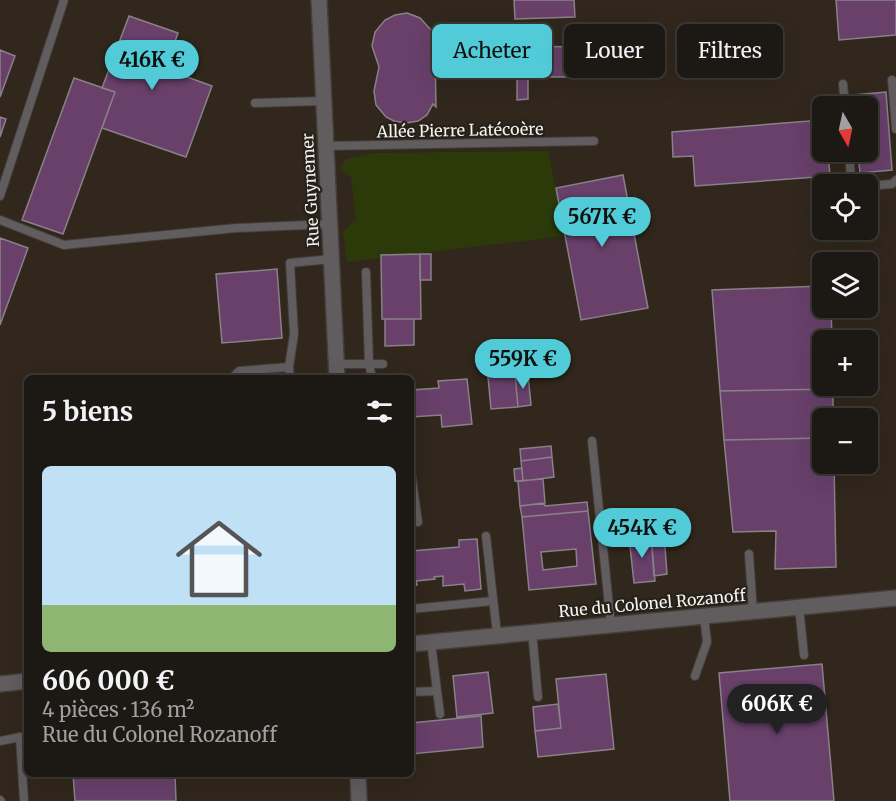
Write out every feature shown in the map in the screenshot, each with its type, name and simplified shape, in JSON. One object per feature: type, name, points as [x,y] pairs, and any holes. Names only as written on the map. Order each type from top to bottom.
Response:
[{"type":"street","name":"Rue Guynemer","points":[[319,0],[337,371]]},
{"type":"street","name":"Rue du Colonel Rozanoff","points":[[414,644],[497,634],[896,598]]},
{"type":"street","points":[[0,684],[24,681]]},
{"type":"street","points":[[358,777],[359,801]]},
{"type":"lane","points":[[0,196],[64,0]]},
{"type":"lane","points":[[892,81],[896,129]]},
{"type":"lane","points":[[843,84],[844,96]]},
{"type":"lane","points":[[255,103],[324,101]]},
{"type":"lane","name":"Allée Pierre Latécoère","points":[[326,146],[594,141]]},
{"type":"lane","points":[[878,185],[892,184],[896,180]]},
{"type":"lane","points":[[0,220],[64,245],[236,228],[330,224]]},
{"type":"lane","points":[[290,375],[294,334],[290,263],[331,259]]},
{"type":"lane","points":[[366,272],[371,375]]},
{"type":"lane","points":[[337,371],[369,364],[383,364]]},
{"type":"lane","points":[[235,375],[239,371],[289,367]]},
{"type":"lane","points":[[592,441],[611,625]]},
{"type":"lane","points":[[414,494],[418,522]]},
{"type":"lane","points":[[486,536],[497,634]]},
{"type":"lane","points":[[749,554],[753,612]]},
{"type":"lane","points":[[414,609],[493,601]]},
{"type":"lane","points":[[799,607],[804,655]]},
{"type":"lane","points":[[695,676],[707,642],[704,617]]},
{"type":"lane","points":[[532,632],[538,697]]},
{"type":"lane","points":[[431,642],[440,714]]},
{"type":"lane","points":[[414,692],[437,691]]},
{"type":"lane","points":[[0,741],[20,737],[24,801]]},
{"type":"shaded area","points":[[0,0],[896,0],[896,801],[0,801]]},
{"type":"green space","points":[[548,151],[565,236],[347,262],[343,232],[356,219],[351,177],[340,169],[346,159],[375,153]]},
{"type":"building","points":[[514,0],[574,0],[575,17],[515,19]]},
{"type":"building","points":[[836,0],[896,0],[896,35],[839,40]]},
{"type":"building","points":[[407,13],[420,18],[432,31],[432,78],[435,78],[436,107],[433,104],[427,115],[418,121],[406,123],[386,117],[376,105],[374,91],[379,67],[372,46],[375,32],[385,20]]},
{"type":"building","points":[[129,16],[178,33],[165,69],[212,86],[186,157],[102,128],[115,92],[102,88]]},
{"type":"building","points":[[552,47],[564,47],[564,77],[552,77]]},
{"type":"building","points":[[0,50],[15,56],[0,97]]},
{"type":"building","points":[[74,78],[115,92],[63,234],[22,220]]},
{"type":"building","points":[[517,78],[528,78],[528,99],[517,100]]},
{"type":"building","points":[[886,92],[892,170],[860,173],[859,162],[878,162],[878,96],[854,95]]},
{"type":"building","points":[[0,117],[6,119],[0,137]]},
{"type":"building","points":[[812,121],[812,162],[829,162],[830,174],[695,186],[693,156],[673,157],[672,132]]},
{"type":"building","points":[[623,175],[648,308],[581,320],[556,188]]},
{"type":"building","points":[[0,238],[28,248],[0,325]]},
{"type":"building","points":[[420,254],[431,254],[431,280],[420,280]]},
{"type":"building","points":[[420,254],[421,319],[382,319],[381,255]]},
{"type":"building","points":[[277,269],[282,338],[222,343],[216,274]]},
{"type":"building","points":[[812,286],[812,318],[831,318],[832,330],[812,330],[812,389],[720,391],[712,290]]},
{"type":"building","points":[[385,319],[414,319],[414,345],[385,346]]},
{"type":"building","points":[[528,374],[531,405],[518,407],[515,375]]},
{"type":"building","points":[[515,375],[518,407],[491,409],[488,377]]},
{"type":"building","points":[[467,379],[472,424],[442,427],[441,415],[414,417],[414,390],[439,388],[438,381]]},
{"type":"building","points":[[812,389],[812,396],[833,396],[833,408],[812,408],[812,438],[724,440],[720,391]]},
{"type":"building","points":[[812,438],[812,474],[834,474],[836,567],[775,569],[776,531],[733,532],[724,440]]},
{"type":"building","points":[[551,446],[552,457],[521,461],[520,449]]},
{"type":"building","points":[[552,457],[554,477],[523,481],[521,461]]},
{"type":"building","points":[[522,468],[523,481],[515,481],[514,469]]},
{"type":"building","points":[[543,479],[545,503],[520,506],[518,481]]},
{"type":"building","points":[[587,502],[588,511],[522,517],[520,506],[544,503],[545,506]]},
{"type":"building","points":[[588,511],[596,584],[529,590],[522,517]],"holes":[[[576,549],[577,566],[543,570],[541,552]]]},
{"type":"building","points":[[664,534],[667,574],[654,576],[651,535]]},
{"type":"building","points":[[651,535],[655,581],[634,583],[629,537]]},
{"type":"building","points":[[477,539],[481,589],[465,591],[464,584],[443,586],[443,576],[416,581],[417,585],[414,585],[414,551],[459,547],[459,540]]},
{"type":"building","points":[[822,664],[834,801],[730,801],[719,673]]},
{"type":"building","points":[[488,672],[493,713],[457,717],[453,676]]},
{"type":"building","points":[[606,674],[614,749],[538,757],[535,731],[561,728],[556,679]]},
{"type":"building","points":[[558,704],[561,728],[535,731],[533,707]]},
{"type":"building","points":[[481,716],[483,747],[414,754],[414,723]]},
{"type":"building","points":[[73,777],[175,777],[176,801],[75,801]]}]
